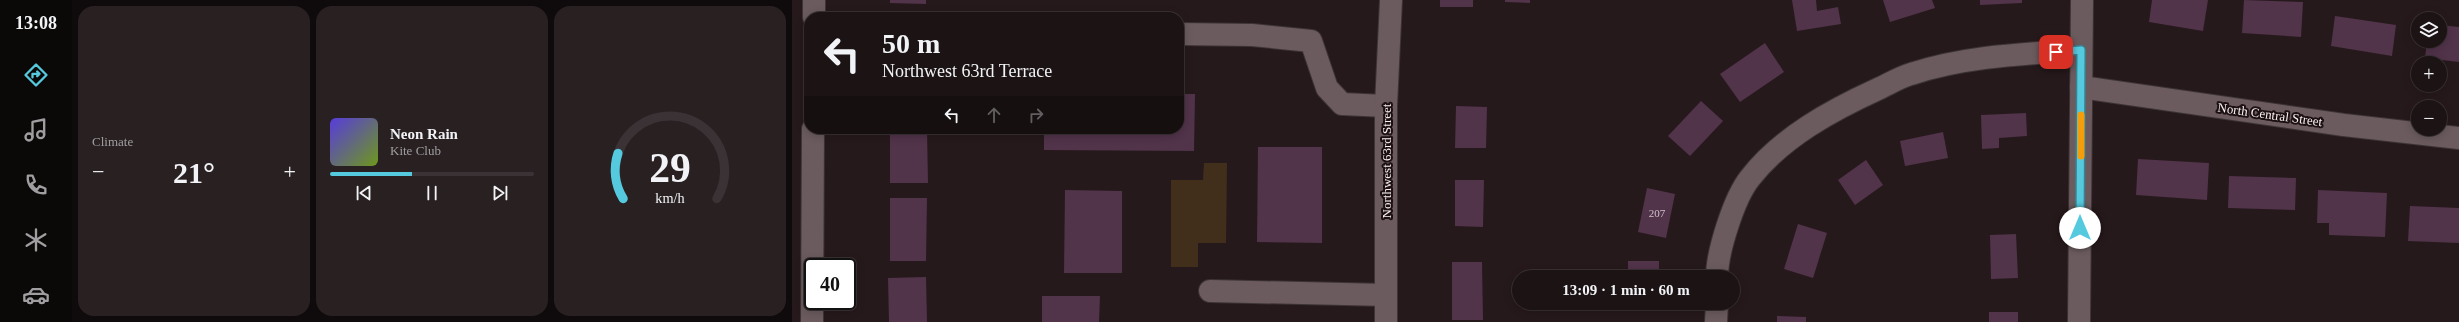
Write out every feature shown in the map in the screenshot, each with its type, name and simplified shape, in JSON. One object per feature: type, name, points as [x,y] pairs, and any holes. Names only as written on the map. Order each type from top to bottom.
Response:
[{"type":"street","points":[[814,0],[814,12]]},
{"type":"street","name":"Northwest 63rd Street","points":[[1386,322],[1386,106],[1391,0]]},
{"type":"street","points":[[2079,322],[2082,0]]},
{"type":"street","points":[[1184,34],[1252,34],[1311,41],[1327,88],[1342,104],[1386,106]]},
{"type":"street","points":[[1717,270],[1727,226],[1749,179],[1775,151],[1817,121],[1846,104],[1910,74],[1992,56],[2081,50]]},
{"type":"street","name":"North Central Street","points":[[2081,87],[2344,125],[2459,138]]},
{"type":"street","points":[[812,322],[813,134]]},
{"type":"street","points":[[1210,291],[1386,295]]},
{"type":"street","points":[[1716,322],[1717,310]]},
{"type":"shaded area","points":[[1204,163],[1227,163],[1226,243],[1198,243],[1198,267],[1171,267],[1171,180],[1203,180]]},
{"type":"building","points":[[890,0],[926,0],[926,4],[890,3]]},
{"type":"building","points":[[1440,0],[1473,0],[1473,7],[1440,7]]},
{"type":"building","points":[[1505,0],[1530,0],[1530,3],[1505,2]]},
{"type":"building","points":[[1792,0],[1816,0],[1817,11],[1838,7],[1841,24],[1797,31]]},
{"type":"building","points":[[1883,0],[1932,0],[1935,8],[1890,22]]},
{"type":"building","points":[[1980,0],[2022,0],[2022,3],[1980,5]]},
{"type":"building","points":[[2152,0],[2208,0],[2203,31],[2149,22]]},
{"type":"building","points":[[2244,0],[2303,2],[2301,37],[2242,33]]},
{"type":"building","points":[[2335,16],[2396,25],[2392,56],[2331,46]]},
{"type":"building","points":[[2447,26],[2459,27],[2459,62],[2447,61],[2447,56],[2425,56],[2426,48],[2447,48]]},
{"type":"building","points":[[1765,43],[1784,72],[1740,102],[1720,74]]},
{"type":"building","points":[[1184,94],[1195,94],[1194,151],[1044,150],[1044,134],[1184,134]]},
{"type":"building","points":[[1701,101],[1723,121],[1690,156],[1668,136]]},
{"type":"building","points":[[1456,106],[1487,107],[1486,148],[1455,148]]},
{"type":"building","points":[[2026,113],[2027,136],[1999,138],[1999,148],[1982,149],[1981,115]]},
{"type":"building","points":[[1943,132],[1948,158],[1905,166],[1900,141]]},
{"type":"building","points":[[890,134],[927,134],[928,183],[890,183]]},
{"type":"building","points":[[1258,147],[1322,147],[1322,243],[1257,242]]},
{"type":"building","points":[[2138,159],[2209,163],[2207,200],[2136,195]]},
{"type":"building","points":[[1866,160],[1883,185],[1855,205],[1838,180]]},
{"type":"building","points":[[2229,176],[2296,178],[2295,210],[2228,208]]},
{"type":"building","points":[[1455,180],[1484,180],[1483,227],[1455,226]]},
{"type":"building","points":[[1647,188],[1675,194],[1666,238],[1638,232]]},
{"type":"building","points":[[1065,190],[1122,191],[1122,273],[1064,273]]},
{"type":"building","points":[[2318,190],[2387,193],[2385,237],[2329,235],[2329,223],[2317,223]]},
{"type":"building","points":[[890,198],[927,198],[926,261],[890,261]]},
{"type":"building","points":[[2410,206],[2459,208],[2459,243],[2408,241]]},
{"type":"building","points":[[1798,224],[1827,233],[1813,278],[1784,269]]},
{"type":"building","points":[[2016,234],[2018,278],[1991,279],[1990,235]]},
{"type":"building","points":[[1628,261],[1659,261],[1659,270],[1628,270]]},
{"type":"building","points":[[1452,262],[1482,262],[1483,320],[1452,320]]},
{"type":"building","points":[[926,277],[927,322],[889,322],[888,278]]},
{"type":"building","points":[[1042,296],[1100,296],[1099,322],[1042,322]]},
{"type":"building","points":[[1989,312],[2018,312],[2018,322],[1989,322]]},
{"type":"building","points":[[1777,316],[1806,317],[1806,322],[1777,322]]},
{"type":"slow traffic","points":[[2081,115],[2081,156]]},
{"type":"route","points":[[2056,52],[2081,50],[2080,228]]}]
